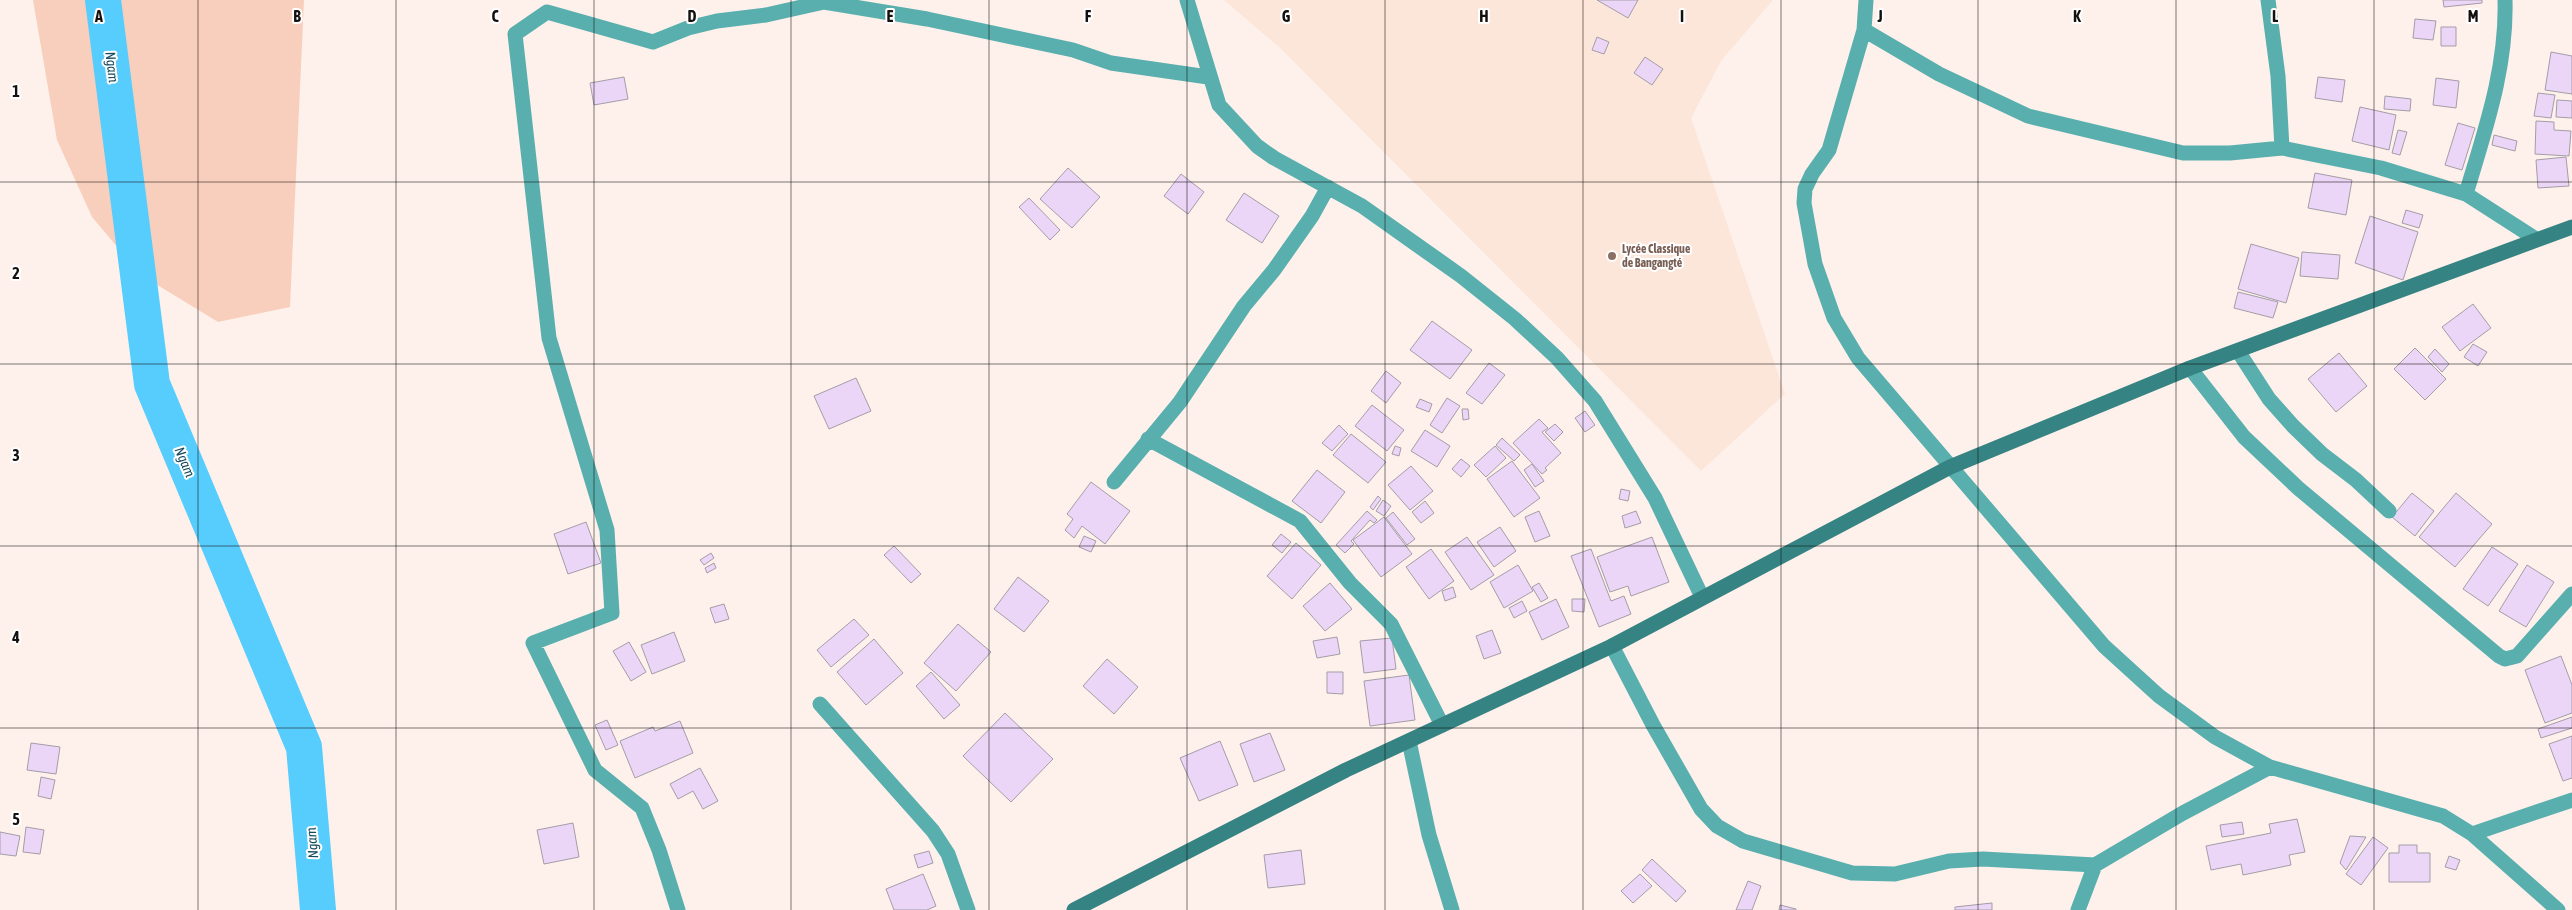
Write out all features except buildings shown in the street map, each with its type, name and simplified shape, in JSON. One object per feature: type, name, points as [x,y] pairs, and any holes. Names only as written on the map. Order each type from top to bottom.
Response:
[{"type":"street","points":[[1187,0],[1208,77],[1219,105],[1257,146],[1274,158],[1385,220],[1461,276],[1514,319],[1557,358],[1595,401],[1655,498],[1702,597]]},
{"type":"street","points":[[1866,0],[1864,30],[1829,150],[1812,174],[1805,189],[1804,203],[1814,264],[1834,318],[1858,358],[2104,646],[2159,696],[2215,737],[2270,767],[2435,814],[2472,834],[2558,910]]},
{"type":"street","points":[[2268,0],[2278,76],[2282,148]]},
{"type":"street","points":[[2466,194],[2498,88],[2506,27],[2505,0]]},
{"type":"street","points":[[678,910],[659,850],[642,808],[595,770],[533,643],[612,613],[607,530],[549,338],[515,34],[547,12],[653,42],[688,28],[717,20],[766,15],[824,2],[927,19],[1073,50],[1111,63],[1208,77]]},
{"type":"street","points":[[1864,30],[1939,74],[2028,116],[2183,153],[2230,153],[2282,148],[2381,168],[2466,194],[2536,239]]},
{"type":"street","points":[[1114,482],[1180,402],[1244,306],[1274,270],[1312,216],[1328,187]]},
{"type":"street","points":[[1074,910],[1346,770],[1612,646],[1950,467],[2190,368],[2572,227]]},
{"type":"street","points":[[2238,351],[2269,399],[2293,426],[2322,454],[2356,480],[2389,511]]},
{"type":"street","points":[[2190,368],[2244,437],[2298,488],[2499,656],[2505,659],[2517,656],[2572,594]]},
{"type":"street","points":[[1148,439],[1300,521],[1350,583],[1391,624],[1442,725]]},
{"type":"street","points":[[1612,646],[1653,725],[1701,809],[1718,826],[1743,841],[1852,873],[1895,874],[1949,861],[1983,859],[2095,866],[2183,813],[2270,767]]},
{"type":"street","points":[[820,704],[933,831],[948,854],[968,910]]},
{"type":"street","points":[[1409,741],[1429,835],[1452,910]]},
{"type":"street","points":[[2472,834],[2572,800]]},
{"type":"street","points":[[2078,910],[2095,866]]},
{"type":"shaded area","points":[[33,0],[304,0],[290,307],[218,322],[141,275],[92,217],[57,140]]},
{"type":"shaded area","name":"Lycée Classique de Bangangté","points":[[1224,0],[1773,0],[1721,61],[1691,118],[1785,394],[1701,471],[1280,48]]},
{"type":"waterway","name":"Ngam","points":[[103,0],[152,384],[304,747],[318,910]]},
{"type":"place","name":"Lycée Classique de Bangangté","points":[[1612,256]]}]
